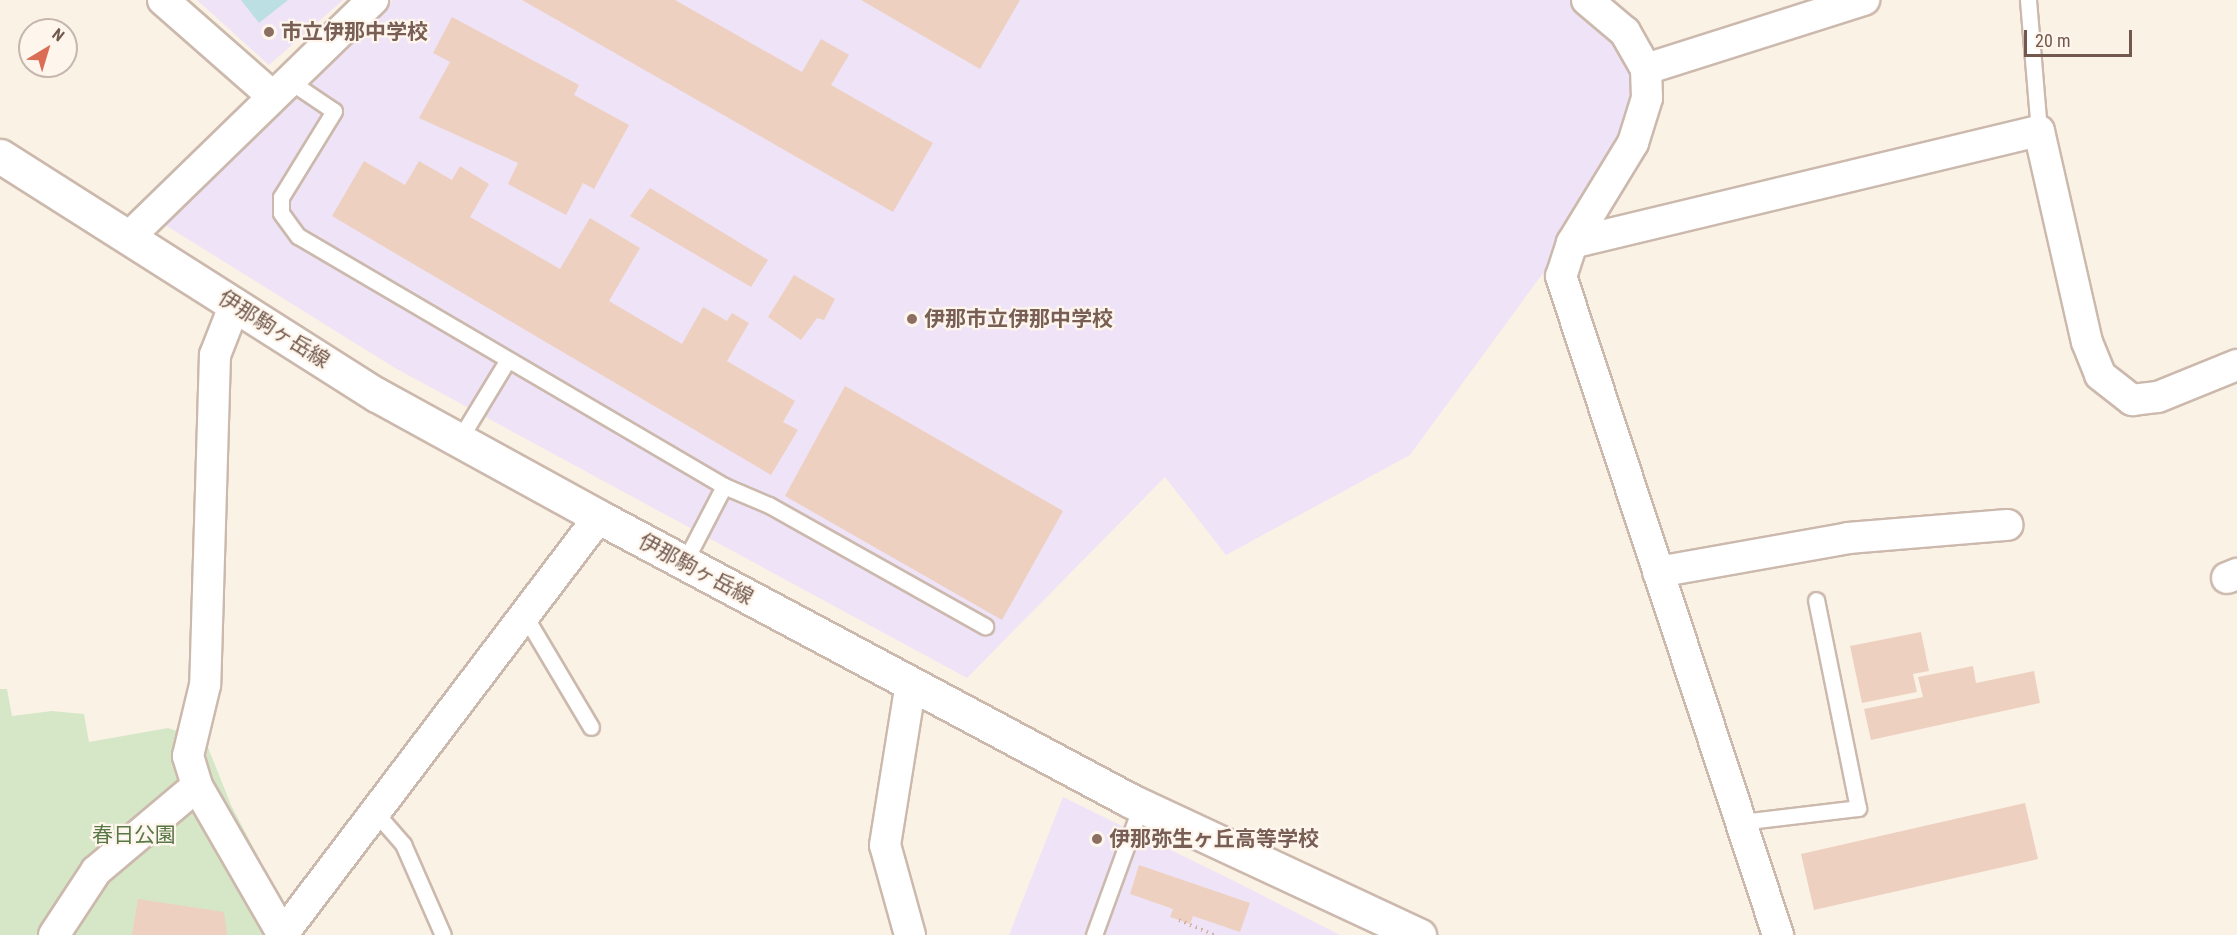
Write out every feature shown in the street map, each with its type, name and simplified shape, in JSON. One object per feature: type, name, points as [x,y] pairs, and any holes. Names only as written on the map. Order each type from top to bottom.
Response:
[{"type":"main road","name":"伊那駒ヶ岳線","points":[[0,156],[128,238],[459,440],[599,517],[1141,806],[1419,935]]},
{"type":"street","points":[[163,0],[279,88]]},
{"type":"street","points":[[128,238],[279,88],[373,0]]},
{"type":"street","points":[[1587,0],[1625,32],[1646,69],[1647,98],[1633,143],[1572,243],[1561,276],[1779,935]]},
{"type":"street","points":[[1646,69],[1864,0]]},
{"type":"street","points":[[1572,243],[2039,131],[2087,342],[2100,375],[2132,400],[2158,397],[2237,365]]},
{"type":"street","points":[[235,304],[215,355],[205,685],[188,756],[197,786],[282,934],[599,517]]},
{"type":"street","points":[[1658,572],[1848,538],[2007,525]]},
{"type":"street","points":[[910,935],[885,845],[911,683]]},
{"type":"street","points":[[54,935],[96,871],[197,786]]},
{"type":"lane","points":[[2028,0],[2039,131]]},
{"type":"lane","points":[[279,88],[334,111],[281,197],[281,213],[298,236],[507,361],[724,486],[769,505],[985,626]]},
{"type":"lane","points":[[459,440],[507,361]]},
{"type":"lane","points":[[684,563],[724,486]]},
{"type":"lane","points":[[1741,822],[1858,808],[1816,600]]},
{"type":"lane","points":[[525,616],[591,728]]},
{"type":"lane","points":[[1094,935],[1141,806]]},
{"type":"lane","points":[[375,812],[402,844],[443,935]]},
{"type":"path","points":[[1179,920],[1215,935]]},
{"type":"shaded area","name":"市立伊那中学校","points":[[197,0],[343,0],[269,65]]},
{"type":"shaded area","name":"伊那市立伊那中学校","points":[[393,0],[1571,0],[1637,71],[1626,129],[1546,269],[1410,455],[1226,555],[1165,477],[967,678],[395,368],[165,225],[272,113]]},
{"type":"shaded area","name":"伊那弥生ヶ丘高等学校","points":[[1063,797],[1232,880],[1340,935],[1009,935]]},
{"type":"green space","name":"春日公園","points":[[0,689],[7,689],[12,716],[52,711],[84,714],[89,742],[168,728],[205,740],[231,805],[284,906],[284,935],[0,935]]},
{"type":"water","points":[[241,0],[288,0],[259,23]]},
{"type":"building","points":[[522,0],[675,0],[802,72],[821,39],[849,55],[831,85],[933,143],[893,212]]},
{"type":"building","points":[[861,0],[1020,0],[980,69]]},
{"type":"building","points":[[452,17],[579,85],[574,95],[629,125],[594,189],[583,183],[566,215],[508,184],[518,163],[419,118],[450,62],[433,53]]},
{"type":"building","points":[[364,161],[405,185],[419,161],[452,180],[460,166],[489,184],[470,217],[560,269],[590,218],[640,248],[609,301],[682,344],[703,307],[727,321],[732,313],[749,323],[727,361],[795,401],[783,422],[798,430],[771,475],[332,216]]},
{"type":"building","points":[[650,188],[768,260],[751,287],[630,216]]},
{"type":"building","points":[[794,275],[835,299],[824,320],[817,318],[801,340],[768,317]]},
{"type":"building","points":[[845,386],[1063,511],[1002,620],[785,496]]},
{"type":"building","points":[[1921,632],[1929,671],[1913,674],[1917,692],[1862,703],[1850,646]]},
{"type":"building","points":[[1973,666],[1976,683],[2034,671],[2040,703],[1871,740],[1864,709],[1923,697],[1918,677]]},
{"type":"building","points":[[2025,803],[2038,859],[1814,910],[1801,854]]},
{"type":"building","points":[[1139,865],[1250,903],[1240,932],[1193,916],[1190,924],[1170,917],[1173,909],[1130,894]]},
{"type":"building","points":[[138,899],[224,912],[227,935],[132,935]]},
{"type":"place","name":"市立伊那中学校","points":[[269,32]]},
{"type":"place","name":"伊那市立伊那中学校","points":[[912,319]]},
{"type":"place","name":"伊那弥生ヶ丘高等学校","points":[[1097,839]]}]
